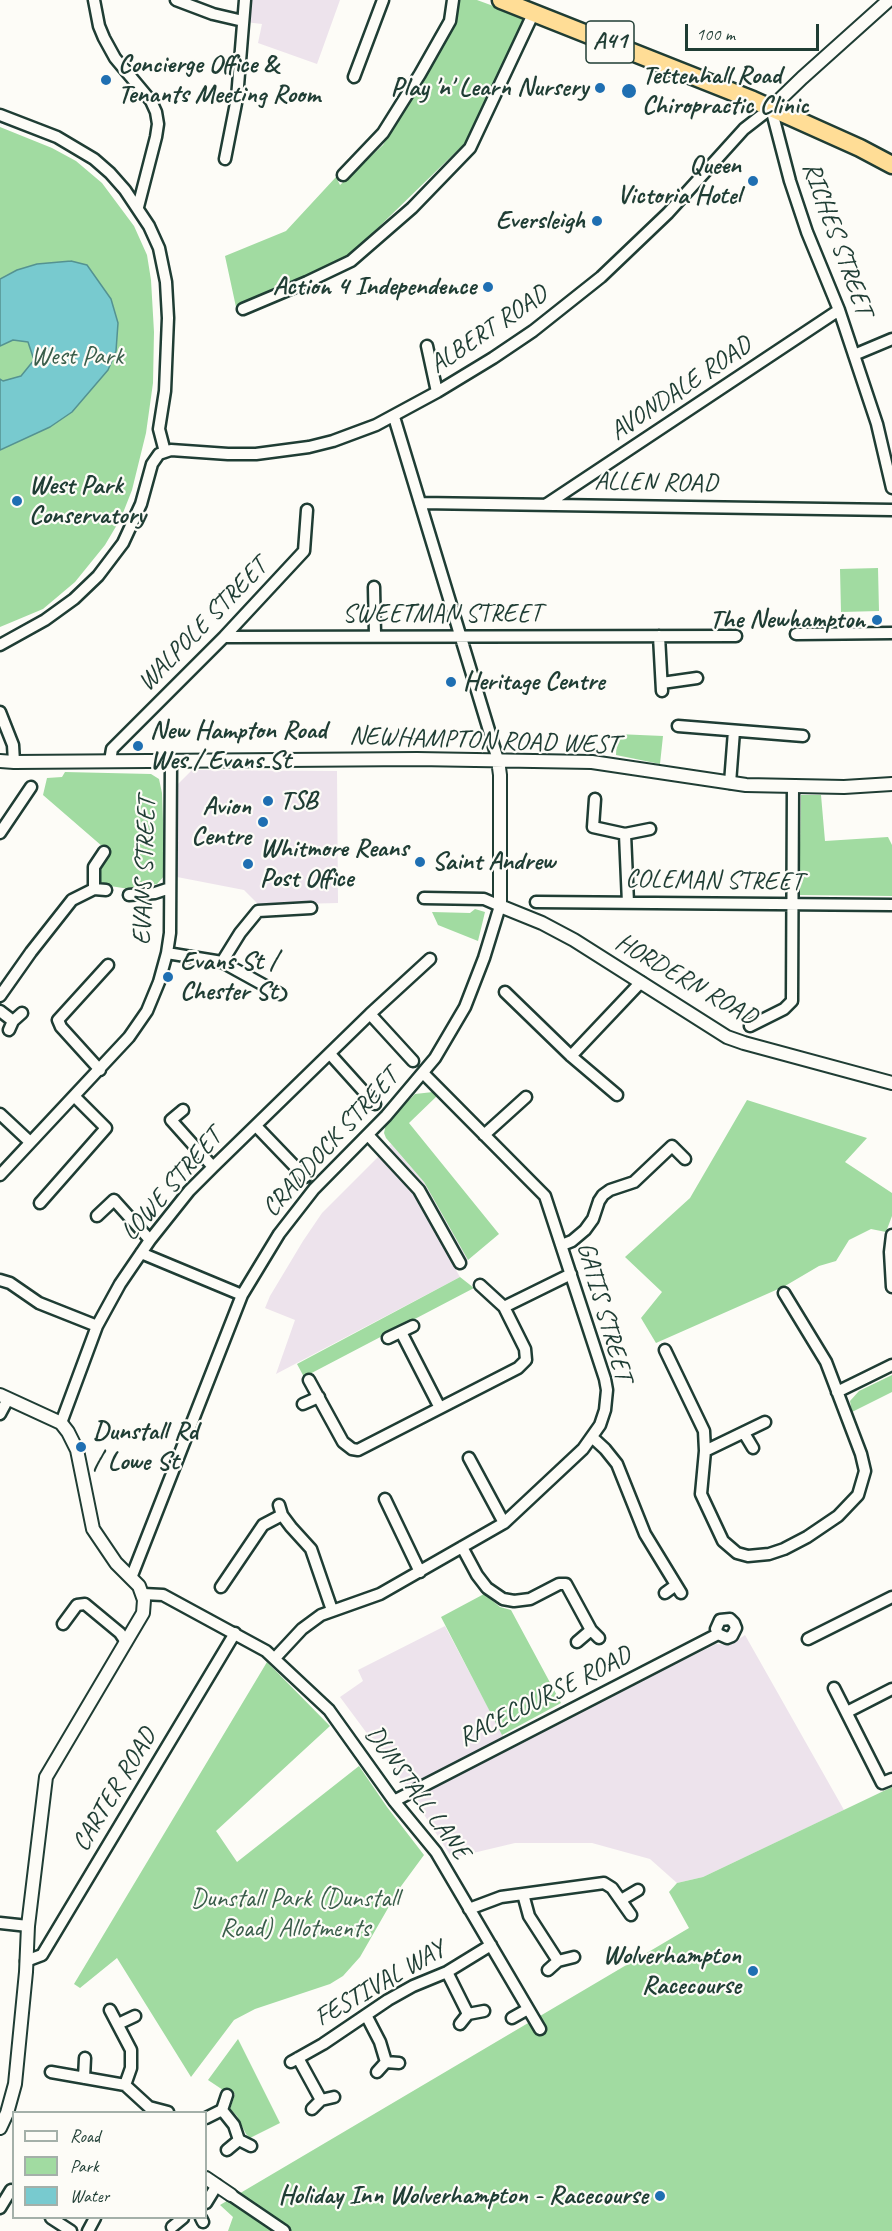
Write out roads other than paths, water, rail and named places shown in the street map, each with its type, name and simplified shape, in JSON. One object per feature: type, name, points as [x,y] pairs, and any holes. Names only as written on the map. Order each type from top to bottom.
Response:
[{"type":"highway","name":"A41","points":[[510,1],[771,108],[892,165]]},
{"type":"street","points":[[94,0],[104,38],[116,58],[151,101],[156,112],[158,124],[156,137],[138,207]]},
{"type":"street","points":[[225,159],[237,98],[245,0]]},
{"type":"street","points":[[354,77],[383,0]]},
{"type":"street","points":[[343,175],[383,133],[402,104],[450,21],[453,0]]},
{"type":"street","points":[[771,108],[889,0]]},
{"type":"street","points":[[182,1],[213,14],[243,21]]},
{"type":"street","points":[[243,309],[351,261],[420,200],[470,148],[534,12]]},
{"type":"street","name":"RICHES STREET","points":[[771,108],[790,181],[807,232],[839,310],[877,424],[892,488]]},
{"type":"street","name":"ALBERT ROAD","points":[[165,452],[180,450],[228,454],[284,451],[333,441],[394,417],[486,363],[533,331],[601,277],[668,213],[744,129],[771,108]]},
{"type":"street","points":[[0,115],[57,137],[85,153],[110,173],[138,207],[159,248],[166,282],[168,318],[165,391],[159,429],[165,452],[159,454],[152,464],[141,504],[123,543],[98,576],[74,599],[45,620],[1,646]]},
{"type":"street","name":"AVONDALE ROAD","points":[[547,504],[839,310]]},
{"type":"street","points":[[854,355],[892,339]]},
{"type":"street","points":[[427,346],[437,392]]},
{"type":"street","points":[[394,417],[498,760],[500,775],[500,906],[484,899],[424,898]]},
{"type":"street","name":"ALLEN ROAD","points":[[420,503],[892,510]]},
{"type":"street","name":"WALPOLE STREET","points":[[110,760],[112,749],[224,637],[304,551],[307,510]]},
{"type":"street","points":[[374,587],[375,635]]},
{"type":"street","points":[[796,634],[892,633]]},
{"type":"street","points":[[659,636],[662,687],[697,678]]},
{"type":"street","name":"SWEETMAN STREET","points":[[224,637],[736,636]]},
{"type":"street","points":[[0,712],[13,745],[14,762]]},
{"type":"street","points":[[678,726],[803,736]]},
{"type":"street","points":[[730,783],[734,731]]},
{"type":"street","name":"EVANS STREET","points":[[0,1175],[129,1037],[147,1011],[159,982],[170,933],[171,760]]},
{"type":"street","name":"NEWHAMPTON ROAD WEST","points":[[0,761],[498,760],[592,762],[730,783],[794,787],[892,784]]},
{"type":"street","points":[[0,832],[31,787]]},
{"type":"street","points":[[750,1026],[784,1009],[792,1000],[794,787]]},
{"type":"street","points":[[595,799],[593,827],[625,834],[650,829]]},
{"type":"street","points":[[625,834],[628,903]]},
{"type":"street","points":[[94,890],[94,867],[104,852]]},
{"type":"street","points":[[129,895],[155,893],[170,888]]},
{"type":"street","points":[[0,996],[59,914],[72,900],[94,890],[106,890]]},
{"type":"street","name":"COLEMAN STREET","points":[[536,902],[892,905]]},
{"type":"street","name":"HORDERN ROAD","points":[[500,906],[557,930],[736,1040],[892,1083]]},
{"type":"street","name":"CRADDOCK STREET","points":[[131,1578],[242,1295],[273,1243],[300,1206],[368,1135],[435,1058],[465,1007],[484,958],[500,906]]},
{"type":"street","points":[[222,962],[240,933],[258,911],[311,908]]},
{"type":"street","points":[[167,953],[222,962],[280,994]]},
{"type":"street","name":"LOWE STREET","points":[[61,1423],[97,1326],[120,1284],[150,1240],[189,1191],[330,1054],[419,963],[430,958]]},
{"type":"street","points":[[100,1070],[61,1027],[58,1020],[108,965]]},
{"type":"street","points":[[572,1056],[641,982]]},
{"type":"street","points":[[505,992],[617,1095]]},
{"type":"street","points":[[0,1011],[11,1026],[22,1012]]},
{"type":"street","points":[[370,1014],[413,1061]]},
{"type":"street","points":[[330,1054],[375,1104]]},
{"type":"street","name":"GATIS STREET","points":[[275,1658],[302,1629],[332,1610],[380,1593],[504,1523],[551,1480],[592,1437],[600,1425],[605,1410],[606,1390],[545,1196],[423,1073]]},
{"type":"street","points":[[40,1203],[106,1128],[74,1096]]},
{"type":"street","points":[[484,1135],[526,1097]]},
{"type":"street","points":[[183,1110],[171,1120],[213,1167]]},
{"type":"street","points":[[0,1114],[30,1142]]},
{"type":"street","points":[[256,1126],[305,1177]]},
{"type":"street","points":[[368,1135],[419,1190],[460,1263]]},
{"type":"street","points":[[562,1245],[572,1241],[585,1230],[593,1219],[603,1195],[610,1190],[634,1182],[672,1146],[685,1159]]},
{"type":"street","points":[[97,1216],[114,1200],[150,1240]]},
{"type":"street","points":[[892,1235],[890,1261],[892,1287]]},
{"type":"street","points":[[141,1253],[242,1295]]},
{"type":"street","points":[[504,1307],[571,1274]]},
{"type":"street","points":[[0,1280],[10,1283],[39,1303],[97,1326]]},
{"type":"street","points":[[309,1380],[343,1442],[352,1449],[366,1447],[518,1368],[526,1360],[525,1349],[504,1307],[480,1285]]},
{"type":"street","points":[[665,1350],[704,1431],[705,1451],[701,1494],[723,1541],[737,1553],[748,1556],[769,1554],[784,1549],[838,1516],[858,1495],[865,1471],[826,1362],[784,1293]]},
{"type":"street","points":[[388,1338],[413,1326]]},
{"type":"street","points":[[401,1332],[440,1408]]},
{"type":"street","points":[[837,1392],[892,1365]]},
{"type":"street","points":[[0,1414],[4,1397],[61,1423],[77,1450],[93,1529],[108,1552],[139,1586],[143,1594],[142,1613],[46,1776],[28,1926],[15,2084],[10,2114],[0,2128]]},
{"type":"street","points":[[303,1404],[319,1397]]},
{"type":"street","points":[[705,1451],[765,1422]]},
{"type":"street","points":[[744,1433],[753,1448]]},
{"type":"street","points":[[592,1437],[617,1464],[645,1534],[679,1589],[665,1593]]},
{"type":"street","points":[[469,1458],[504,1523]]},
{"type":"street","points":[[385,1499],[420,1572]]},
{"type":"street","points":[[221,1587],[263,1525],[281,1510],[291,1527],[311,1549],[332,1610]]},
{"type":"street","points":[[462,1547],[487,1588],[503,1599],[521,1601],[530,1599],[560,1584],[566,1584],[595,1634],[577,1642]]},
{"type":"street","name":"DUNSTALL LANE","points":[[143,1594],[163,1595],[235,1633],[275,1658],[329,1710],[394,1801],[436,1852],[540,2030]]},
{"type":"street","points":[[813,1633],[892,1597]]},
{"type":"street","points":[[63,1624],[77,1605],[85,1604],[126,1642]]},
{"type":"street","name":"CARTER ROAD","points":[[26,1961],[42,1955],[235,1633]]},
{"type":"street","name":"RACECOURSE ROAD","points":[[394,1801],[718,1634]]},
{"type":"street","points":[[834,1688],[882,1783],[892,1779]]},
{"type":"street","points":[[847,1712],[892,1689]]},
{"type":"street","points":[[469,1909],[501,1897],[604,1883],[612,1888],[631,1915]]},
{"type":"street","points":[[621,1900],[638,1890]]},
{"type":"street","points":[[523,1894],[529,1916],[558,1961]]},
{"type":"street","points":[[0,1923],[28,1926]]},
{"type":"street","name":"FESTIVAL WAY","points":[[321,2100],[295,2060],[413,1986],[447,1972],[491,1945]]},
{"type":"street","points":[[548,1970],[558,1961],[574,1957]]},
{"type":"street","points":[[447,1972],[468,2014]]},
{"type":"street","points":[[512,2018],[528,2009]]},
{"type":"street","points":[[110,2010],[131,2050],[131,2068],[125,2085]]},
{"type":"street","points":[[460,2024],[468,2014],[484,2011]]},
{"type":"street","points":[[366,2015],[380,2042],[386,2062]]},
{"type":"street","points":[[118,2024],[135,2016]]},
{"type":"street","points":[[84,2078],[85,2058]]},
{"type":"street","points":[[377,2072],[386,2062],[399,2062]]},
{"type":"street","points":[[51,2072],[125,2085],[149,2107],[164,2111]]},
{"type":"street","points":[[207,2118],[222,2110],[227,2095]]},
{"type":"street","points":[[312,2109],[321,2100],[334,2097]]},
{"type":"street","points":[[222,2110],[234,2125],[239,2140],[251,2146]]},
{"type":"street","points":[[227,2150],[239,2140]]},
{"type":"street","points":[[207,2199],[211,2182],[284,2231]]},
{"type":"street","points":[[0,2208],[12,2191]]},
{"type":"street","points":[[54,2219],[71,2231]]},
{"type":"street","points":[[172,2227],[181,2219]]},
{"type":"water","points":[[71,261],[87,265],[111,299],[118,323],[116,351],[108,370],[72,412],[50,427],[0,450],[0,379],[3,381],[21,376],[34,360],[28,342],[13,340],[0,346],[0,279],[17,270],[37,264]]},
{"type":"place","name":"Concierge Office & Tenants Meeting Room","points":[[106,80]]},
{"type":"place","name":"Play 'n' Learn Nursery","points":[[600,88]]},
{"type":"place","name":"Tettenhall Road Chiropractic Clinic","points":[[629,91]]},
{"type":"place","name":"Queen Victoria Hotel","points":[[753,181]]},
{"type":"place","name":"Eversleigh","points":[[597,221]]},
{"type":"place","name":"Action 4 Independence","points":[[488,287]]},
{"type":"place","name":"West Park Conservatory","points":[[17,501]]},
{"type":"place","name":"The Newhampton","points":[[877,620]]},
{"type":"place","name":"Heritage Centre","points":[[451,682]]},
{"type":"place","name":"New Hampton Road Wes / Evans St","points":[[138,746]]},
{"type":"place","name":"TSB","points":[[268,801]]},
{"type":"place","name":"Avion Centre","points":[[263,822]]},
{"type":"place","name":"Saint Andrew","points":[[420,862]]},
{"type":"place","name":"Whitmore Reans Post Office","points":[[248,864]]},
{"type":"place","name":"Evans St / Chester St","points":[[168,977]]},
{"type":"place","name":"Dunstall Rd / Lowe St","points":[[81,1447]]},
{"type":"place","name":"Wolverhampton Racecourse","points":[[753,1971]]},
{"type":"place","name":"Holiday Inn Wolverhampton - Racecourse","points":[[660,2196]]},
{"type":"park label","name":"West Park","points":[[77,357]]},
{"type":"park label","name":"Dunstall Park (Dunstall Road) Allotments","points":[[295,1914]]}]
